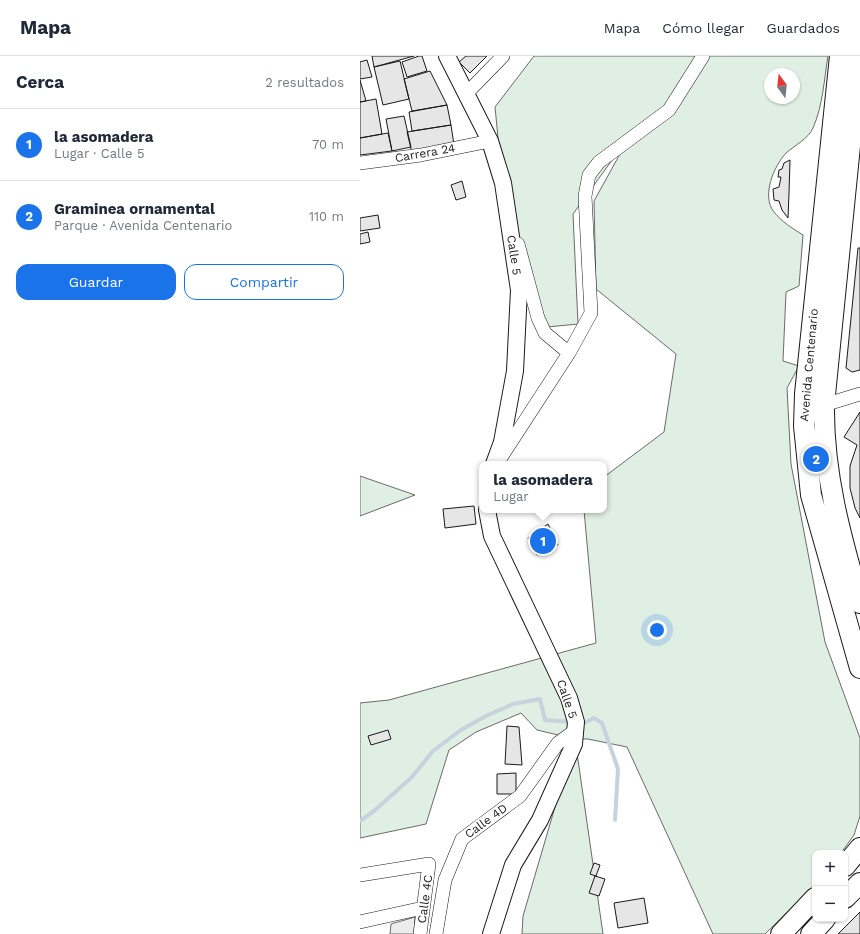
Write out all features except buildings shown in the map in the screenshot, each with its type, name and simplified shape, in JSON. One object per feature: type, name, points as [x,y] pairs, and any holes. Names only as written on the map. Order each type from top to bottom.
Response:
[{"type":"main road","name":"Avenida Centenario","points":[[840,56],[805,394],[804,426],[811,495],[860,668]]},
{"type":"main road","name":"Avenida Centenario","points":[[859,56],[824,405],[824,428],[830,484],[854,567],[860,603]]},
{"type":"main road","points":[[848,862],[860,848]]},
{"type":"main road","points":[[848,895],[860,883]]},
{"type":"main road","points":[[781,934],[812,901]]},
{"type":"main road","points":[[811,934],[822,922]]},
{"type":"street","name":"Calle 5","points":[[447,56],[490,141],[503,183],[519,290],[515,371],[502,442],[495,461]]},
{"type":"street","points":[[466,94],[503,56]]},
{"type":"street","points":[[499,461],[569,353],[591,313],[585,196],[589,175],[600,162],[669,110],[703,56]]},
{"type":"street","name":"Carrera 24","points":[[360,163],[421,155],[490,141]]},
{"type":"street","points":[[503,183],[538,318],[545,333],[569,353]]},
{"type":"street","points":[[805,394],[824,405],[860,394]]},
{"type":"street","name":"Calle 5","points":[[488,513],[492,536],[569,698],[576,722],[574,744],[540,820],[514,865],[491,934]]},
{"type":"street","points":[[828,558],[854,567]]},
{"type":"street","name":"Calle 4D","points":[[436,934],[445,880],[462,839],[520,796],[558,743],[576,730]]},
{"type":"street","name":"Calle 4C","points":[[360,875],[429,864],[420,934]]},
{"type":"street","points":[[360,922],[423,908]]},
{"type":"green space","points":[[534,56],[828,56],[821,101],[813,128],[805,138],[786,153],[777,165],[771,181],[769,198],[770,205],[777,216],[787,225],[803,235],[799,286],[786,292],[783,361],[799,366],[787,388],[791,464],[825,642],[860,738],[860,816],[854,835],[843,850],[812,850],[812,888],[765,934],[713,934],[627,747],[588,739],[575,739],[537,730],[521,713],[476,732],[449,750],[426,824],[360,838],[360,703],[389,700],[596,643],[584,513],[607,513],[607,475],[664,432],[676,354],[596,289],[594,201],[631,134],[573,214],[578,324],[537,328],[504,199],[495,107]]},
{"type":"green space","points":[[360,476],[415,495],[360,516]]},
{"type":"green space","points":[[575,739],[603,934],[522,934],[523,916]]},
{"type":"shaded area","points":[[415,917],[414,934],[390,934],[391,924]]},
{"type":"waterway","points":[[360,821],[374,811],[412,777],[433,751],[461,730],[486,716],[513,704],[540,699],[545,720],[572,722]]},
{"type":"waterway","points":[[579,723],[584,723],[594,718],[602,723],[618,769],[615,820]]},
{"type":"place","name":"Graminea ornamental","points":[[816,459]]},
{"type":"place","name":"la asomadera","points":[[543,541]]}]
